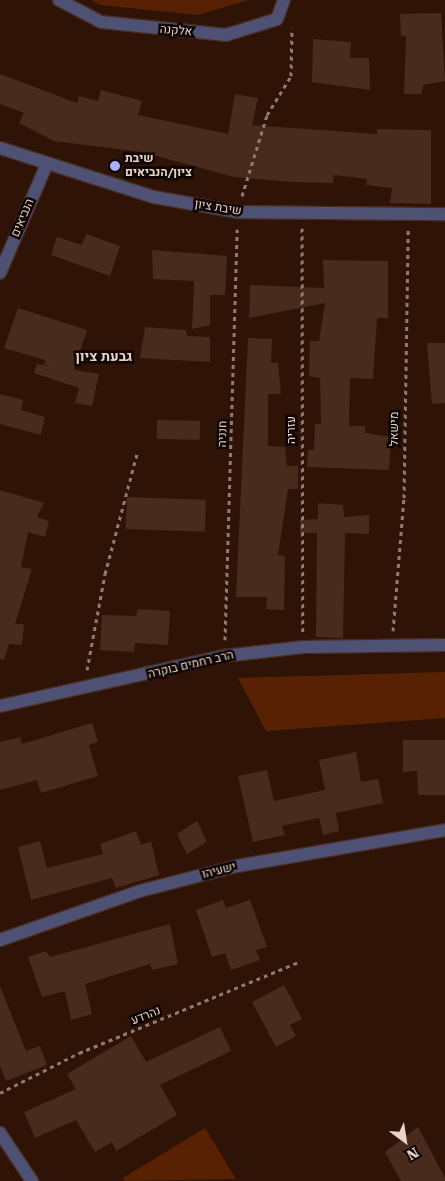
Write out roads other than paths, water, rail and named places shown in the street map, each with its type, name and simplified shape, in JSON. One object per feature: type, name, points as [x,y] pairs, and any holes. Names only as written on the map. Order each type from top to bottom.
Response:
[{"type":"street","name":"אלקנה","points":[[59,0],[101,22],[176,32],[226,35],[277,19],[284,0]]},
{"type":"street","name":"שיבת ציון","points":[[0,148],[154,197],[237,212],[445,214]]},
{"type":"street","name":"הנביאים","points":[[0,273],[47,164]]},
{"type":"street","name":"הרב רחמים בוקרה","points":[[0,706],[83,690],[224,656],[303,647],[391,644],[445,645]]},
{"type":"street","name":"ישעיהו","points":[[0,940],[140,891],[237,866],[445,830]]},
{"type":"street","points":[[0,1133],[32,1181]]},
{"type":"place","name":"שיבת ציון/הנביאים","points":[[115,166]]},
{"type":"district","name":"גבעת ציון","points":[[104,356]]}]
